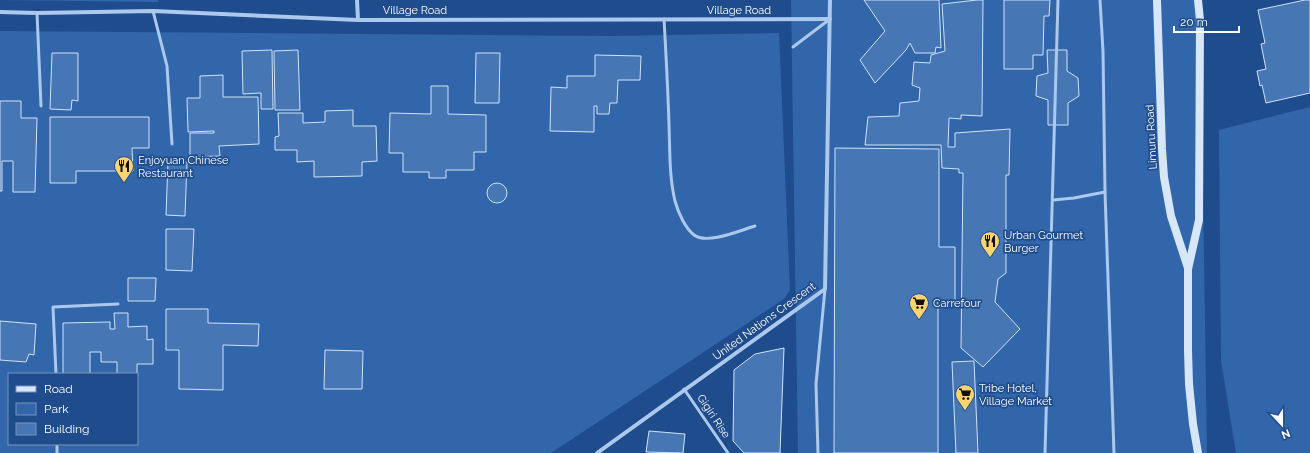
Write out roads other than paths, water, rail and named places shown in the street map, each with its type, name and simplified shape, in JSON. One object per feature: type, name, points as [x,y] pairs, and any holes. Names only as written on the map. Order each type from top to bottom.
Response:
[{"type":"main road","name":"Limuru Road","points":[[1157,0],[1164,177],[1171,216],[1188,268]]},
{"type":"main road","name":"Limuru Road","points":[[1198,0],[1200,20],[1199,220],[1188,268],[1189,384],[1193,424],[1198,453]]},
{"type":"street","points":[[357,0],[358,20]]},
{"type":"street","name":"United Nations Crescent","points":[[597,453],[825,289],[830,0]]},
{"type":"street","name":"Village Road","points":[[0,12],[37,13],[153,11],[358,20],[830,19]]},
{"type":"lane","points":[[1045,453],[1058,0]]},
{"type":"lane","points":[[1100,0],[1103,51],[1105,192],[1114,453]]},
{"type":"lane","points":[[153,11],[167,66],[172,144]]},
{"type":"lane","points":[[37,13],[41,106]]},
{"type":"lane","points":[[664,19],[671,175],[676,201],[684,223],[694,236],[706,239],[722,236],[755,226]]},
{"type":"lane","points":[[793,47],[830,19]]},
{"type":"lane","points":[[1053,200],[1074,198],[1105,192]]},
{"type":"lane","points":[[818,453],[816,384],[825,289]]},
{"type":"lane","points":[[56,373],[53,307],[118,304]]},
{"type":"lane","name":"Gigiri Rise","points":[[684,389],[728,453]]},
{"type":"place","name":"Enjoyuan Chinese Restaurant","points":[[124,183]]},
{"type":"place","name":"Urban Gourmet Burger","points":[[990,258]]},
{"type":"place","name":"Carrefour","points":[[919,320]]},
{"type":"place","name":"Tribe Hotel, Village Market","points":[[965,411]]}]
